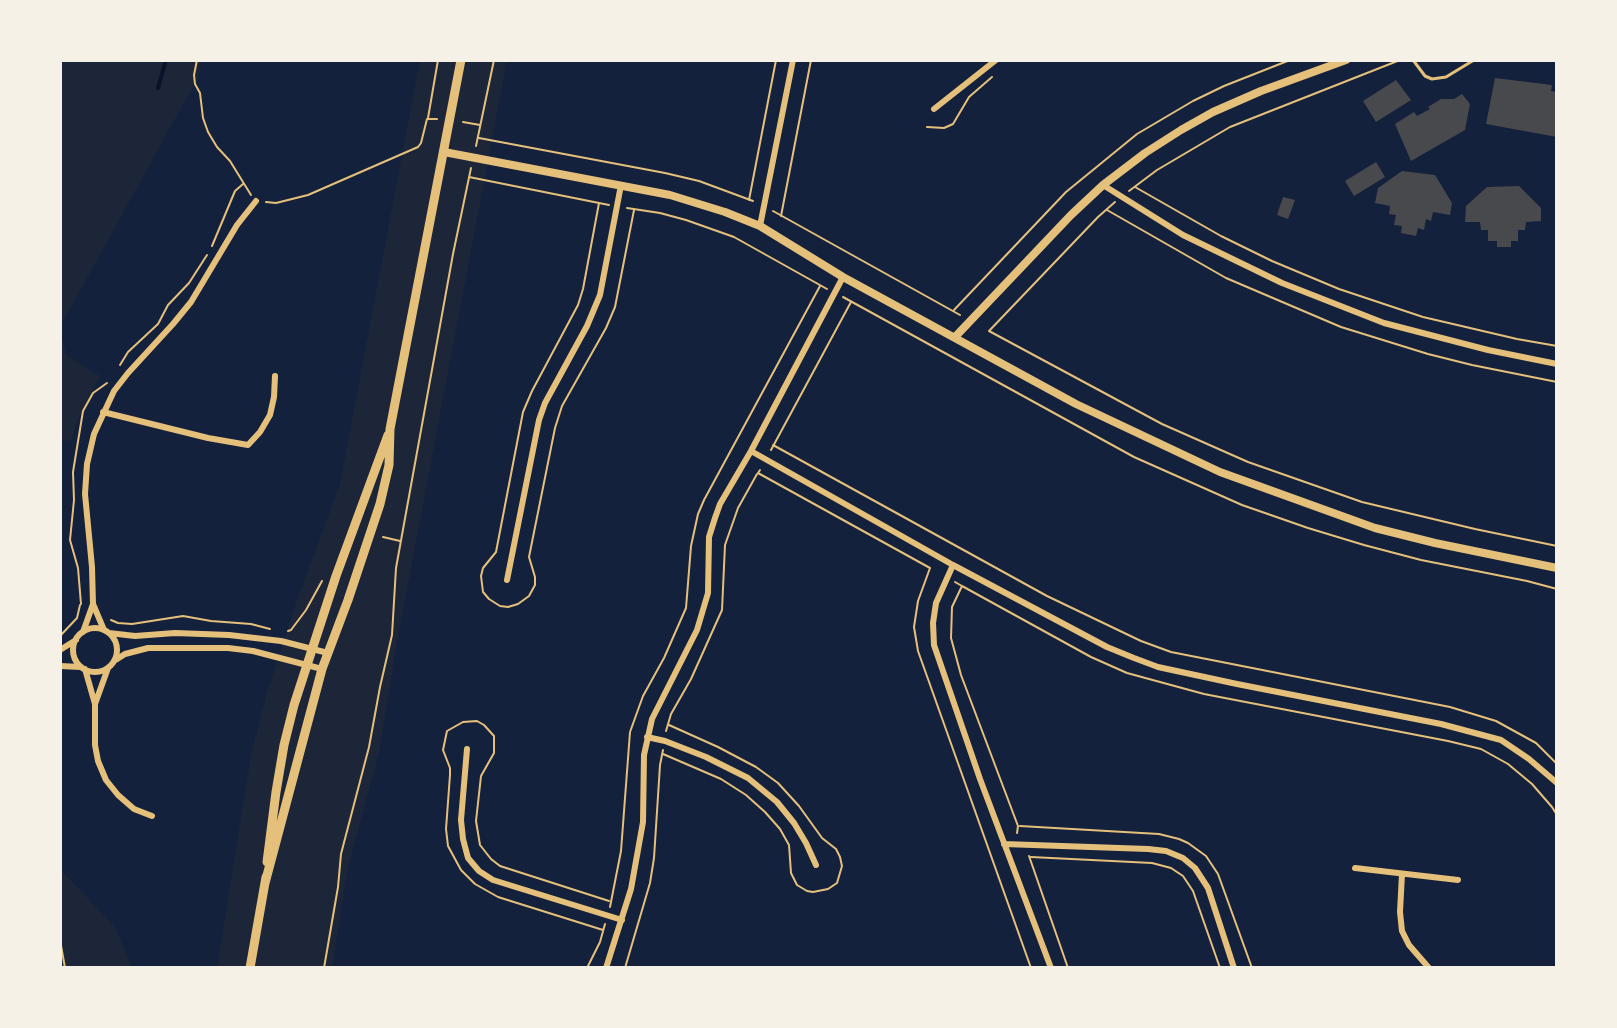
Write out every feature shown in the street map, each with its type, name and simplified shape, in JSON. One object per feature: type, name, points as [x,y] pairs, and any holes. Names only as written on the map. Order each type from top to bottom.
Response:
[{"type":"main road","points":[[265,883],[284,745],[311,649],[390,429],[461,60]]},
{"type":"main road","points":[[250,968],[265,883],[322,669],[371,534],[389,465],[390,429]]},
{"type":"street","points":[[760,226],[793,60]]},
{"type":"street","points":[[934,109],[996,60]]},
{"type":"street","points":[[955,337],[1071,215],[1103,185],[1145,153],[1213,112],[1324,64],[1346,60]]},
{"type":"street","points":[[444,152],[683,198],[725,212],[760,226],[843,277],[1076,404],[1220,472],[1375,528],[1557,568]]},
{"type":"street","points":[[507,580],[539,420],[600,295],[621,185]]},
{"type":"street","points":[[1103,185],[1183,235],[1282,283],[1384,323],[1557,364]]},
{"type":"street","points":[[60,650],[83,632],[93,604],[85,494],[87,464],[103,412],[128,373],[191,302],[237,225],[256,201]]},
{"type":"street","points":[[606,968],[631,889],[643,822],[647,737],[658,705],[697,630],[708,593],[709,537],[715,518],[843,277]]},
{"type":"street","points":[[103,412],[248,445],[270,415],[275,376]]},
{"type":"street","points":[[751,451],[953,565],[1107,647],[1158,667],[1441,724],[1501,740],[1557,783]]},
{"type":"street","points":[[953,565],[936,603],[934,645],[1051,968]]},
{"type":"street","points":[[93,604],[106,632],[117,646],[114,661]]},
{"type":"street","points":[[83,632],[97,628],[135,636],[229,635],[281,641],[328,653]]},
{"type":"street","points":[[76,640],[74,654],[83,668],[95,704],[95,745],[106,780],[134,809],[152,816]]},
{"type":"street","points":[[95,704],[108,668],[114,661],[125,654],[148,648],[200,647],[253,651],[322,669]]},
{"type":"street","points":[[60,666],[92,672],[108,668]]},
{"type":"street","points":[[647,737],[706,757],[748,778],[777,802],[794,823],[816,865]]},
{"type":"street","points":[[467,749],[461,820],[468,858],[479,871],[493,880],[622,920]]},
{"type":"street","points":[[1004,844],[1148,849],[1166,851],[1183,858],[1195,868],[1208,888],[1234,968]]},
{"type":"street","points":[[1355,868],[1458,880]]},
{"type":"street","points":[[1402,874],[1402,931],[1409,945],[1429,968]]},
{"type":"lane","points":[[1413,60],[1425,76],[1432,79],[1446,77],[1474,60]]},
{"type":"path","points":[[197,60],[195,84],[200,93],[208,132],[256,201],[276,203],[308,195],[418,147],[427,119],[438,60]]},
{"type":"path","points":[[324,968],[341,854],[369,747],[392,635],[396,568],[453,254],[494,60]]},
{"type":"path","points":[[749,200],[776,60]]},
{"type":"path","points":[[781,216],[811,60]]},
{"type":"path","points":[[1400,60],[1230,127],[1157,170],[1098,217],[989,331],[1162,424],[1248,462],[1362,502],[1557,546]]},
{"type":"path","points":[[927,127],[944,128],[953,124],[969,97],[1000,70]]},
{"type":"path","points":[[427,119],[480,125]]},
{"type":"path","points":[[469,177],[686,220],[734,237],[1112,446],[1178,478],[1242,505],[1364,545],[1557,589]]},
{"type":"path","points":[[119,368],[128,352],[158,324],[174,296],[189,283],[210,250],[235,191],[243,184]]},
{"type":"path","points":[[1135,187],[1221,236],[1339,289],[1423,317],[1557,346]]},
{"type":"path","points":[[599,202],[580,297],[523,412],[496,552],[483,568],[481,576],[483,592],[500,606],[518,604],[529,596],[535,585],[529,557],[555,428],[562,406],[615,307],[635,209]]},
{"type":"path","points":[[587,968],[604,930],[621,851],[630,732],[643,696],[686,608],[691,546],[698,514],[820,285]]},
{"type":"path","points":[[625,968],[650,883],[667,724],[698,666],[722,610],[725,545],[738,508],[851,302]]},
{"type":"path","points":[[60,636],[77,618],[80,604],[78,568],[70,540],[73,472],[80,421],[87,401],[111,378]]},
{"type":"path","points":[[773,445],[1047,596],[1141,641],[1171,652],[1461,711],[1496,721],[1536,743],[1557,764]]},
{"type":"path","points":[[758,473],[962,586],[952,607],[951,638],[961,675],[1018,826],[1016,834],[1023,844]]},
{"type":"path","points":[[371,534],[401,541]]},
{"type":"path","points":[[930,568],[918,601],[914,627],[918,651],[1031,968]]},
{"type":"path","points":[[283,633],[291,630],[306,610],[327,570]]},
{"type":"path","points":[[107,615],[113,621],[125,624],[183,616],[251,624],[277,632]]},
{"type":"path","points":[[604,930],[498,897],[475,884],[461,870],[446,837],[450,768],[443,750],[447,731],[463,722],[477,721],[494,736],[496,747],[481,776],[476,821],[480,845],[491,859],[500,866],[611,901]]},
{"type":"path","points":[[662,754],[721,779],[765,812],[789,845],[791,873],[797,885],[813,892],[828,889],[837,883],[842,866],[836,849],[822,838],[778,783],[756,767],[667,724]]},
{"type":"path","points":[[1018,826],[1159,834],[1188,843],[1206,856],[1218,874],[1252,968]]},
{"type":"path","points":[[1068,968],[1029,857],[1152,863],[1171,868],[1183,876],[1193,891],[1220,968]]},
{"type":"path","points":[[60,940],[65,968]]},
{"type":"shaded area","points":[[60,60],[202,60],[197,79],[60,327]]},
{"type":"shaded area","points":[[420,60],[507,60],[396,647],[379,753],[348,867],[332,968],[217,968],[251,755],[267,692],[340,484]]},
{"type":"shaded area","points":[[60,330],[67,356],[100,376],[78,419],[71,442],[60,438]]},
{"type":"shaded area","points":[[60,869],[115,927],[132,968],[60,968]]},
{"type":"building","points":[[1495,78],[1552,85],[1551,91],[1557,92],[1557,137],[1486,124]]},
{"type":"building","points":[[1396,80],[1411,100],[1376,122],[1363,101]]},
{"type":"building","points":[[1462,94],[1470,104],[1465,130],[1411,161],[1395,124],[1414,112],[1417,116],[1430,109],[1428,107],[1441,99],[1454,99]]},
{"type":"building","points":[[1376,162],[1385,177],[1354,196],[1345,181]]},
{"type":"building","points":[[1402,171],[1435,175],[1452,203],[1450,215],[1433,212],[1431,221],[1426,219],[1424,230],[1418,228],[1416,236],[1401,233],[1402,226],[1394,225],[1396,215],[1389,214],[1390,206],[1375,203],[1378,188]]},
{"type":"building","points":[[1519,186],[1541,208],[1541,221],[1526,222],[1525,230],[1518,230],[1518,241],[1511,241],[1511,247],[1497,247],[1497,241],[1488,241],[1488,230],[1481,230],[1480,222],[1465,222],[1466,206],[1487,187]]},
{"type":"building","points":[[1283,197],[1295,200],[1288,219],[1277,215]]},
{"type":"waterway","points":[[158,88],[166,60]]}]
